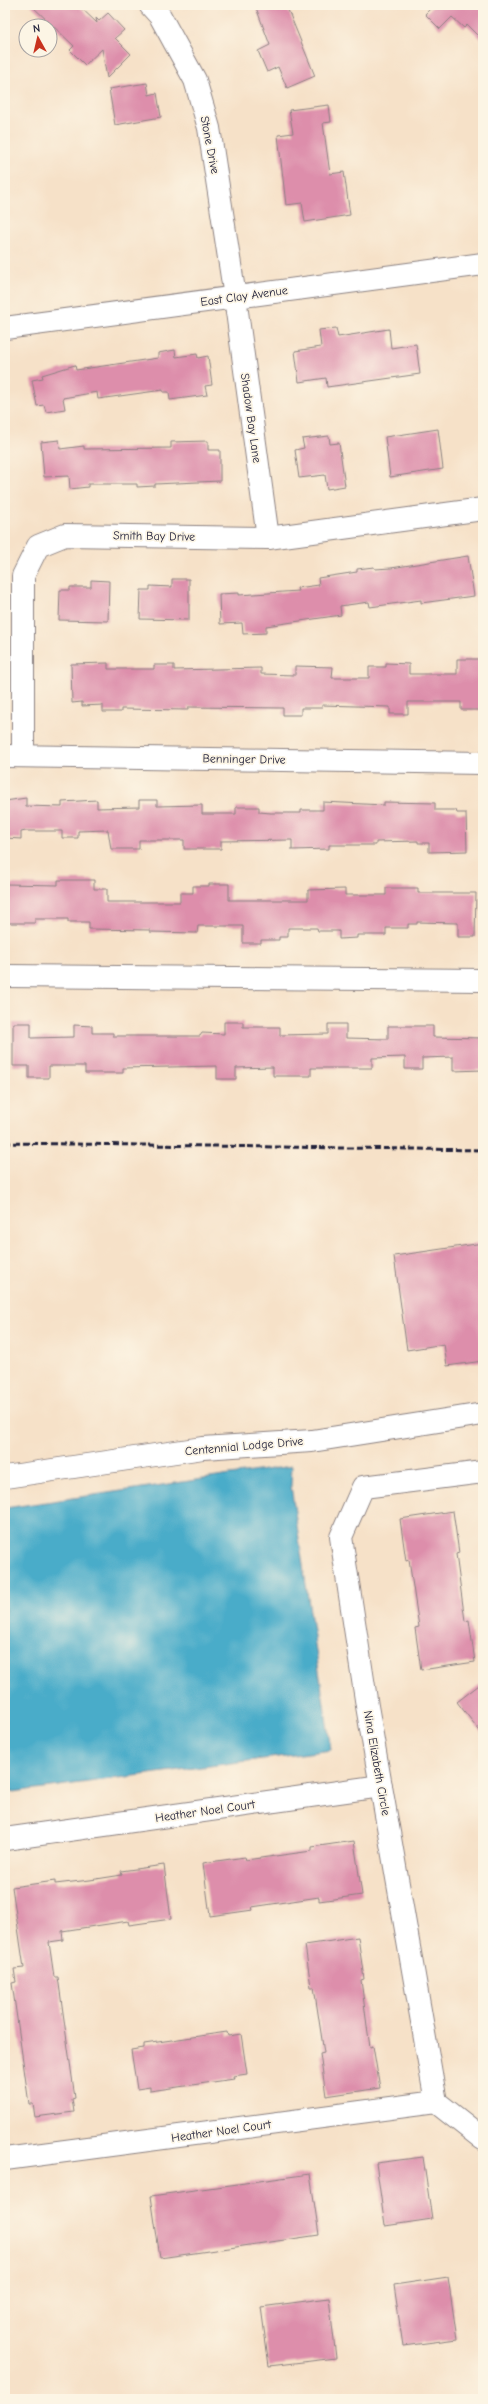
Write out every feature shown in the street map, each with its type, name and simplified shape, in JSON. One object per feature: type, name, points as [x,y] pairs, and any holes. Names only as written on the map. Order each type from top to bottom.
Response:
[{"type":"street","name":"Stone Drive","points":[[150,5],[160,16],[197,87],[209,128],[235,297]]},
{"type":"street","name":"East Clay Avenue","points":[[5,328],[483,264]]},
{"type":"street","name":"Shadow Bay Lane","points":[[235,297],[268,538]]},
{"type":"street","name":"Smith Bay Drive","points":[[14,756],[23,576],[38,546],[65,535],[268,538],[483,509]]},
{"type":"street","name":"Benninger Drive","points":[[14,756],[483,763]]},
{"type":"street","points":[[5,976],[483,980]]},
{"type":"street","name":"Centennial Lodge Drive","points":[[5,1477],[203,1448],[312,1441],[483,1414]]},
{"type":"street","name":"Nina Elizabeth Circle","points":[[436,2102],[381,1786],[341,1537],[363,1487],[483,1472]]},
{"type":"street","name":"Heather Noel Court","points":[[5,1839],[381,1786]]},
{"type":"street","points":[[436,2102],[483,2139]]},
{"type":"street","name":"Heather Noel Court","points":[[5,2159],[436,2102]]},
{"type":"water","points":[[292,1466],[291,1486],[331,1750],[5,1793],[5,1508]]},
{"type":"building","points":[[31,5],[78,5],[97,23],[96,18],[99,21],[108,13],[124,30],[115,38],[131,54],[107,78],[102,49],[85,65],[70,50],[74,46],[58,31],[58,18],[45,18]]},
{"type":"building","points":[[255,5],[286,5],[315,76],[287,88],[278,67],[267,72],[258,51],[270,45]]},
{"type":"building","points":[[434,5],[483,5],[483,41],[467,25],[464,28],[452,17],[440,29],[425,14]]},
{"type":"building","points":[[147,83],[149,95],[157,93],[161,117],[115,125],[109,89]]},
{"type":"building","points":[[329,105],[331,122],[323,123],[330,174],[344,172],[350,215],[305,222],[302,203],[286,205],[278,135],[293,133],[289,110]]},
{"type":"building","points":[[336,328],[338,337],[389,329],[391,348],[416,344],[420,374],[327,387],[326,378],[299,382],[295,351],[321,347],[319,330]]},
{"type":"building","points":[[175,350],[176,357],[197,354],[198,358],[208,356],[212,385],[205,386],[207,395],[170,400],[169,392],[163,392],[163,390],[98,399],[97,392],[63,398],[65,409],[46,412],[44,405],[37,406],[32,380],[43,378],[42,375],[75,365],[76,370],[158,358],[158,353]]},
{"type":"building","points":[[438,429],[443,469],[390,477],[385,437]]},
{"type":"building","points":[[329,436],[330,444],[339,443],[345,486],[327,489],[325,475],[299,478],[295,450],[304,448],[302,439]]},
{"type":"building","points":[[59,440],[60,449],[84,446],[84,449],[171,448],[171,442],[208,441],[208,450],[220,450],[220,481],[155,484],[155,486],[137,487],[137,484],[88,484],[88,487],[70,489],[69,476],[44,477],[41,442]]},
{"type":"building","points":[[468,556],[474,596],[421,603],[421,600],[370,607],[369,602],[340,606],[341,615],[266,626],[266,633],[243,634],[242,623],[220,624],[219,594],[239,593],[239,595],[298,591],[297,588],[319,585],[318,578],[357,572],[357,569],[374,567],[375,569],[391,568]]},
{"type":"building","points":[[172,579],[189,579],[189,620],[140,619],[141,590],[150,590],[150,586],[172,587]]},
{"type":"building","points":[[91,580],[109,581],[108,621],[59,620],[60,590],[70,590],[70,587],[91,587]]},
{"type":"building","points":[[457,659],[480,659],[480,710],[461,710],[461,702],[408,702],[408,714],[390,714],[390,707],[322,705],[322,708],[301,708],[301,715],[283,715],[283,708],[188,707],[188,710],[121,709],[121,712],[103,712],[103,705],[82,706],[82,702],[72,703],[71,664],[108,663],[108,669],[154,669],[154,665],[174,665],[174,670],[261,668],[261,674],[295,675],[295,666],[333,667],[332,678],[369,678],[369,667],[386,667],[386,663],[409,664],[409,674],[457,674]]},
{"type":"building","points":[[26,798],[26,806],[62,807],[62,802],[97,800],[97,808],[139,807],[139,800],[157,800],[157,806],[202,805],[202,814],[236,814],[236,807],[259,807],[259,812],[301,813],[301,810],[323,810],[323,802],[384,805],[384,802],[435,803],[435,810],[456,810],[457,813],[466,813],[467,851],[429,852],[429,843],[418,843],[418,841],[376,842],[376,845],[329,845],[329,849],[292,850],[292,840],[221,841],[221,849],[184,849],[184,840],[139,840],[139,849],[111,849],[108,830],[78,831],[78,838],[62,838],[62,831],[26,831],[21,832],[21,839],[5,838],[5,801]]},
{"type":"building","points":[[58,880],[94,880],[94,889],[107,889],[107,902],[180,902],[180,893],[193,893],[193,886],[209,886],[209,884],[229,884],[229,900],[308,900],[308,890],[345,889],[345,895],[386,895],[386,888],[418,888],[418,893],[476,893],[475,937],[458,937],[458,923],[417,922],[417,924],[408,924],[408,928],[386,928],[386,935],[357,935],[357,938],[339,939],[339,931],[318,931],[317,928],[288,928],[288,937],[279,937],[279,940],[261,940],[261,943],[243,943],[243,926],[198,926],[197,933],[150,932],[150,930],[89,929],[89,922],[68,922],[68,919],[35,919],[35,923],[5,923],[5,884],[58,885]]},
{"type":"building","points":[[224,1022],[243,1022],[243,1027],[280,1027],[280,1035],[328,1034],[328,1024],[346,1024],[346,1038],[388,1039],[388,1026],[433,1026],[433,1037],[483,1038],[483,1070],[453,1071],[453,1057],[422,1058],[422,1069],[405,1069],[405,1057],[372,1058],[372,1068],[311,1068],[311,1076],[273,1076],[273,1067],[236,1068],[236,1079],[217,1079],[217,1066],[123,1068],[123,1073],[85,1073],[85,1066],[49,1066],[49,1078],[29,1078],[29,1066],[13,1066],[13,1023],[31,1023],[31,1038],[74,1037],[74,1025],[92,1026],[92,1033],[113,1033],[113,1036],[200,1036],[202,1033],[224,1034]]},
{"type":"building","points":[[483,1243],[483,1334],[481,1334],[483,1361],[447,1366],[444,1344],[407,1350],[394,1256]]},
{"type":"building","points":[[453,1511],[459,1553],[456,1554],[465,1621],[469,1620],[475,1662],[421,1670],[415,1628],[419,1627],[409,1560],[406,1561],[400,1519]]},
{"type":"building","points":[[483,1682],[483,1735],[457,1702]]},
{"type":"building","points":[[354,1841],[362,1895],[319,1901],[319,1897],[252,1907],[253,1910],[210,1916],[203,1863],[245,1857],[246,1860],[312,1851],[312,1847]]},
{"type":"building","points":[[164,1865],[171,1919],[129,1925],[128,1921],[62,1931],[63,1940],[49,1942],[54,1977],[58,1977],[75,2098],[72,2099],[74,2112],[35,2117],[33,2104],[29,2104],[12,1983],[16,1982],[14,1969],[24,1968],[12,1887],[55,1881],[55,1884],[90,1880],[122,1875],[121,1871]]},
{"type":"building","points":[[358,1937],[364,1979],[361,1980],[370,2047],[373,2046],[380,2088],[326,2096],[320,2054],[324,2053],[314,1987],[311,1987],[305,1945]]},
{"type":"building","points":[[227,2032],[228,2036],[241,2034],[247,2074],[233,2076],[234,2079],[150,2091],[150,2087],[137,2089],[131,2050],[144,2048],[144,2044]]},
{"type":"building","points":[[423,2157],[432,2219],[385,2226],[376,2163]]},
{"type":"building","points":[[310,2174],[319,2235],[160,2258],[151,2196]]},
{"type":"building","points":[[448,2277],[457,2339],[403,2346],[394,2285]]},
{"type":"building","points":[[329,2298],[336,2358],[269,2366],[261,2307]]},
{"type":"railway","points":[[5,1143],[483,1150]]}]
